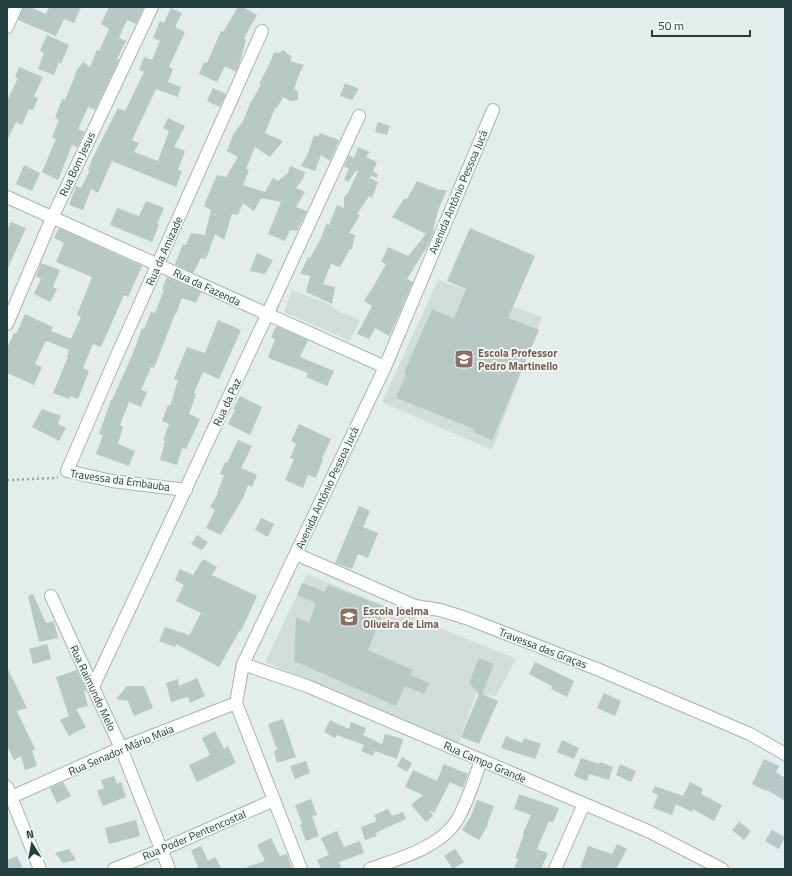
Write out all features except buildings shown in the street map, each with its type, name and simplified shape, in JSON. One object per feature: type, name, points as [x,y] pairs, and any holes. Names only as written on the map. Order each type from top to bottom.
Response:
[{"type":"street","points":[[7,27],[16,7]]},
{"type":"street","name":"Rua Bom Jesus","points":[[7,324],[52,218],[152,7]]},
{"type":"street","name":"Rua da Amizade","points":[[67,471],[262,31]]},
{"type":"street","name":"Avenida Antônio Pessoa Jucá","points":[[236,703],[243,664],[385,367],[493,110]]},
{"type":"street","name":"Rua da Paz","points":[[93,687],[359,116]]},
{"type":"street","name":"Rua da Fazenda","points":[[7,197],[385,367]]},
{"type":"street","name":"Travessa da Embauba","points":[[67,471],[120,482],[186,490]]},
{"type":"street","name":"Travessa das Graças","points":[[296,554],[415,606],[440,610],[466,618],[597,669],[750,734],[785,754]]},
{"type":"street","name":"Rua Raimundo Melo","points":[[51,596],[121,748],[169,869]]},
{"type":"street","name":"Rua Campo Grande","points":[[243,664],[307,686],[648,831],[722,869]]},
{"type":"street","points":[[236,703],[301,869]]},
{"type":"street","name":"Rua Senador Mário Maia","points":[[8,794],[236,703]]},
{"type":"street","points":[[370,869],[425,847],[449,830],[457,820],[481,760]]},
{"type":"street","points":[[8,794],[40,869]]},
{"type":"street","name":"Rua Poder Pentencostal","points":[[114,869],[274,800]]},
{"type":"street","points":[[555,869],[584,804]]},
{"type":"street","points":[[697,869],[703,858]]},
{"type":"path","name":"Travessa da Embauba","points":[[7,480],[55,478],[67,471]]},
{"type":"shaded area","name":"Escola Professor Pedro Martinello","points":[[438,280],[542,317],[492,450],[382,402]]},
{"type":"shaded area","points":[[292,290],[328,304],[339,312],[360,320],[350,341],[284,312]]},
{"type":"shaded area","name":"Escola Joelma Oliveira de Lima","points":[[307,574],[516,659],[496,696],[476,694],[458,744],[265,662]]},
{"type":"place","name":"Escola Professor Pedro Martinello","points":[[464,359]]},
{"type":"place","name":"Escola Joelma Oliveira de Lima","points":[[349,617]]}]
